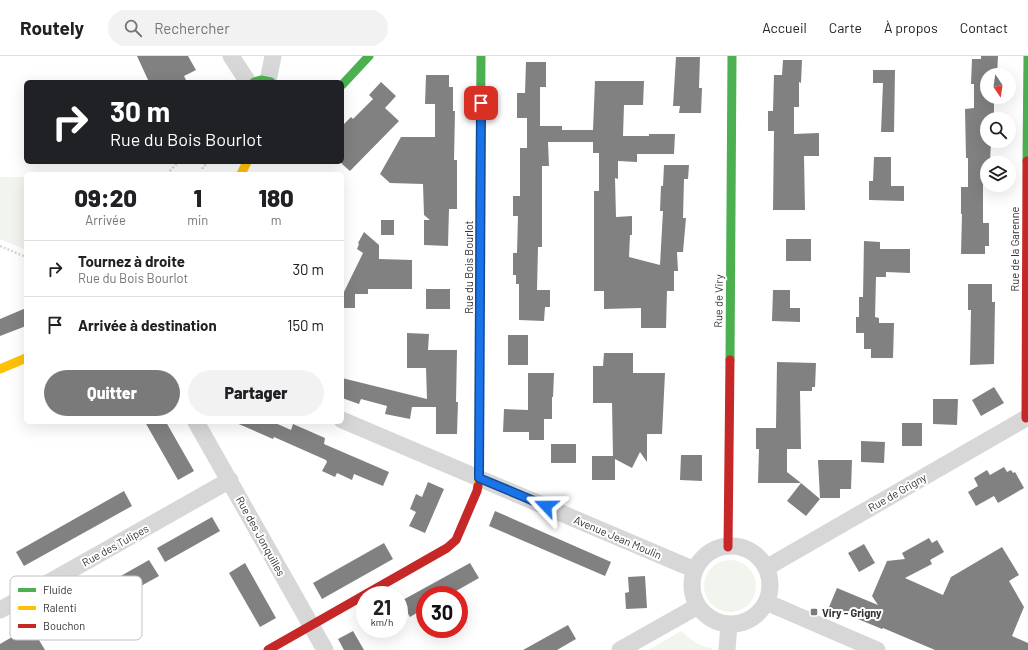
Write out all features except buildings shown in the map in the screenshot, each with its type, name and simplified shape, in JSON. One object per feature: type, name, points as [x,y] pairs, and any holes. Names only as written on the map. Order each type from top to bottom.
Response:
[{"type":"street","points":[[231,56],[247,80]]},
{"type":"street","points":[[265,80],[273,56]]},
{"type":"street","points":[[344,83],[369,56]]},
{"type":"street","name":"Rue du Bois Bourlot","points":[[268,650],[447,548],[456,540],[477,491],[479,478],[482,56]]},
{"type":"street","name":"Rue de Viry","points":[[728,547],[732,56]]},
{"type":"street","name":"Rue de la Garenne","points":[[1027,417],[1028,56]]},
{"type":"street","points":[[0,369],[24,359]]},
{"type":"street","name":"Rue de Grigny","points":[[766,568],[1027,417]]},
{"type":"street","name":"Avenue Jean Moulin","points":[[344,421],[695,570]]},
{"type":"street","name":"Rue des Jonquilles","points":[[197,424],[325,650]]},
{"type":"street","name":"Rue des Tulipes","points":[[60,576],[230,480]]},
{"type":"street","points":[[739,547],[759,558],[766,568],[770,579],[770,591],[760,612],[751,619],[740,623],[729,624],[717,622],[706,615],[698,606],[693,595],[692,582],[695,570],[708,554],[718,549],[739,547]]},
{"type":"street","points":[[766,602],[877,650]]},
{"type":"street","name":"Rue des Tulipes","points":[[0,610],[10,604]]},
{"type":"street","points":[[620,650],[698,606]]},
{"type":"street","points":[[727,650],[729,624]]},
{"type":"path","points":[[169,172],[176,164]]},
{"type":"path","points":[[202,169],[206,164]]},
{"type":"path","points":[[0,246],[24,256]]},
{"type":"shaded area","points":[[0,177],[24,177],[24,249],[0,239]]},
{"type":"shaded area","points":[[725,560],[735,560],[749,567],[756,581],[756,591],[749,605],[735,612],[725,612],[715,608],[708,601],[704,591],[704,581],[708,571],[715,564]]},
{"type":"shaded area","points":[[681,631],[695,642],[712,648],[712,650],[648,650]]},
{"type":"traffic: fast","points":[[344,83],[369,56]]},
{"type":"traffic: fast","points":[[480,207],[481,56]]},
{"type":"traffic: fast","points":[[730,360],[732,56]]},
{"type":"traffic: fast","points":[[1027,161],[1028,56]]},
{"type":"traffic: slow","points":[[242,172],[246,164]]},
{"type":"traffic: slow","points":[[478,486],[480,207]]},
{"type":"traffic: slow","points":[[0,369],[24,359]]},
{"type":"traffic: jam","points":[[1026,418],[1027,161]]},
{"type":"traffic: jam","points":[[728,547],[730,360]]},
{"type":"traffic: jam","points":[[268,650],[447,548],[456,540],[478,486]]},
{"type":"place","name":"Viry - Grigny","points":[[814,612]]},
{"type":"route","points":[[481,103],[479,478],[546,506]]}]
